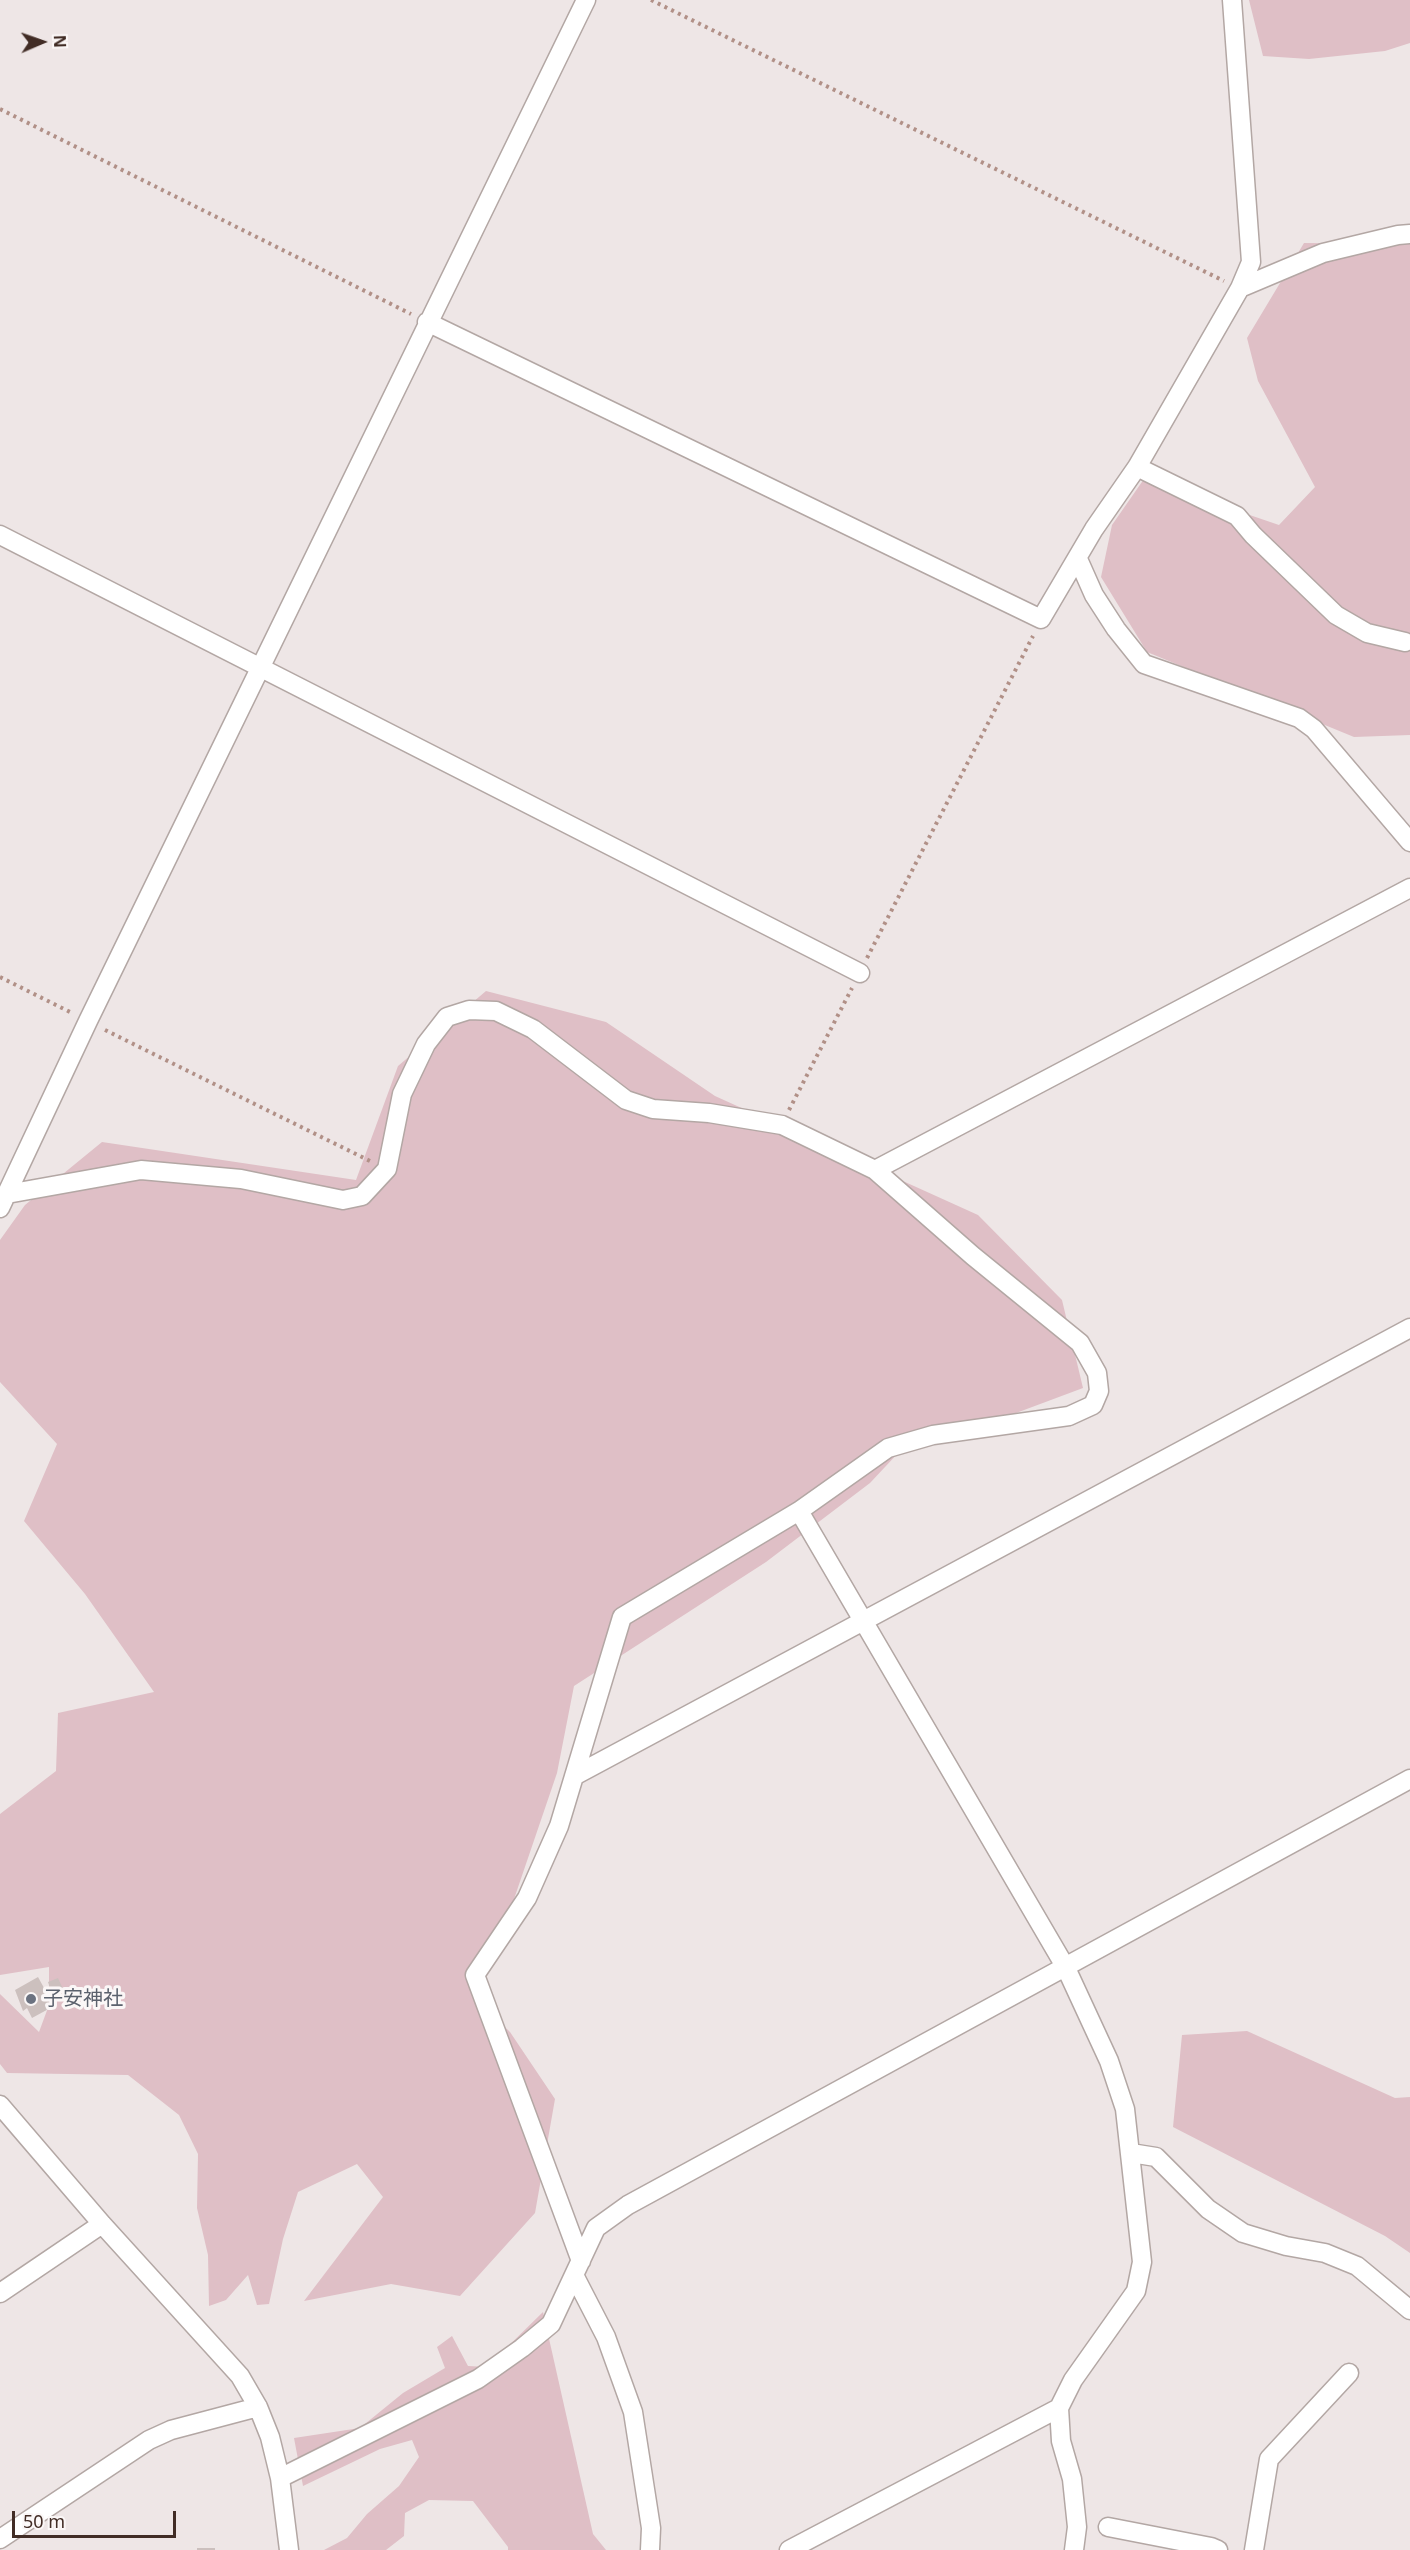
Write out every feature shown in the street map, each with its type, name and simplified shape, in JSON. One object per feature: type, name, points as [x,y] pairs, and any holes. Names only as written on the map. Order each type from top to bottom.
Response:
[{"type":"street","points":[[4,1201],[88,1021],[586,0]]},
{"type":"street","points":[[428,322],[1041,620],[1094,529],[1137,467],[1240,288],[1251,262],[1232,0]]},
{"type":"street","points":[[1240,288],[1323,253],[1410,234]]},
{"type":"street","points":[[1137,467],[1237,516],[1253,535],[1336,615],[1366,633],[1405,642]]},
{"type":"street","points":[[0,535],[860,973]]},
{"type":"street","points":[[1078,559],[1094,596],[1116,629],[1144,664],[1299,718],[1314,729],[1410,842]]},
{"type":"street","points":[[875,1170],[1410,888]]},
{"type":"street","points":[[4,1201],[141,1170],[241,1179],[344,1200],[362,1196],[387,1169],[402,1094],[426,1044],[447,1017],[469,1010],[496,1011],[533,1029],[626,1100],[653,1109],[709,1113],[782,1125],[875,1170],[973,1256],[1080,1343],[1097,1373],[1099,1391],[1093,1405],[1069,1416],[933,1435],[888,1448],[799,1510],[622,1617],[559,1826],[527,1898],[475,1975],[578,2268],[633,2412],[651,2528],[650,2550]]},
{"type":"street","points":[[574,1776],[1410,1328]]},
{"type":"street","points":[[799,1510],[1066,1968],[1109,2061],[1125,2109],[1142,2262],[1136,2291],[1073,2380],[1059,2408],[1061,2441],[1072,2479],[1077,2527],[1074,2550]]},
{"type":"street","points":[[280,2478],[478,2379],[504,2361],[551,2324],[596,2228],[628,2205],[1410,1779]]},
{"type":"street","points":[[0,2105],[102,2224],[240,2376],[258,2407],[270,2437],[280,2478],[289,2550]]},
{"type":"street","points":[[1131,2153],[1156,2157],[1208,2209],[1243,2233],[1286,2246],[1325,2253],[1357,2266],[1410,2310]]},
{"type":"street","points":[[0,2293],[102,2224]]},
{"type":"street","points":[[1254,2550],[1269,2459],[1348,2373]]},
{"type":"street","points":[[0,2539],[148,2439],[171,2430],[258,2407]]},
{"type":"street","points":[[789,2550],[1059,2408]]},
{"type":"street","points":[[1108,2527],[1213,2549]]},
{"type":"path","points":[[651,0],[1240,288]]},
{"type":"path","points":[[0,109],[428,322]]},
{"type":"path","points":[[782,1125],[1041,620]]},
{"type":"path","points":[[0,977],[387,1169]]},
{"type":"shaded area","points":[[1249,0],[1410,0],[1410,43],[1385,51],[1309,59],[1263,56]]},
{"type":"shaded area","points":[[1304,243],[1410,244],[1410,735],[1354,737],[1147,652],[1101,577],[1112,525],[1144,479],[1279,525],[1315,487],[1258,381],[1247,338]]},
{"type":"shaded area","points":[[486,991],[606,1022],[715,1096],[978,1215],[1062,1300],[1083,1388],[992,1422],[915,1435],[870,1483],[766,1562],[574,1686],[557,1773],[513,1902],[476,1999],[510,2032],[555,2099],[535,2213],[460,2296],[391,2284],[304,2301],[383,2197],[357,2164],[298,2192],[283,2239],[269,2304],[257,2305],[248,2275],[226,2300],[209,2306],[208,2255],[197,2208],[198,2154],[179,2115],[128,2075],[7,2073],[0,2064],[0,1994],[39,2032],[49,2005],[49,1967],[0,1975],[0,1814],[56,1771],[58,1713],[154,1692],[85,1594],[24,1521],[57,1444],[0,1382],[0,1240],[25,1205],[102,1142],[356,1180],[398,1066]]},
{"type":"shaded area","points":[[1247,2031],[1395,2098],[1410,2097],[1410,2253],[1385,2236],[1173,2127],[1182,2035]]},
{"type":"shaded area","points":[[543,2312],[593,2534],[606,2550],[508,2550],[473,2501],[429,2500],[405,2513],[404,2536],[386,2550],[324,2550],[347,2538],[367,2514],[399,2486],[419,2457],[412,2440],[380,2449],[303,2486],[294,2438],[360,2428],[403,2393],[445,2368],[437,2347],[452,2336],[468,2366],[487,2367]]},
{"type":"building","points":[[38,1977],[54,2006],[32,2018],[27,2008],[23,2011],[15,1990]]},
{"type":"building","points":[[58,1978],[63,1989],[52,1994],[48,1982]]},
{"type":"building","points":[[197,2548],[215,2548],[215,2550],[197,2550]]},
{"type":"place","name":"子安神社","points":[[31,1999]]}]
